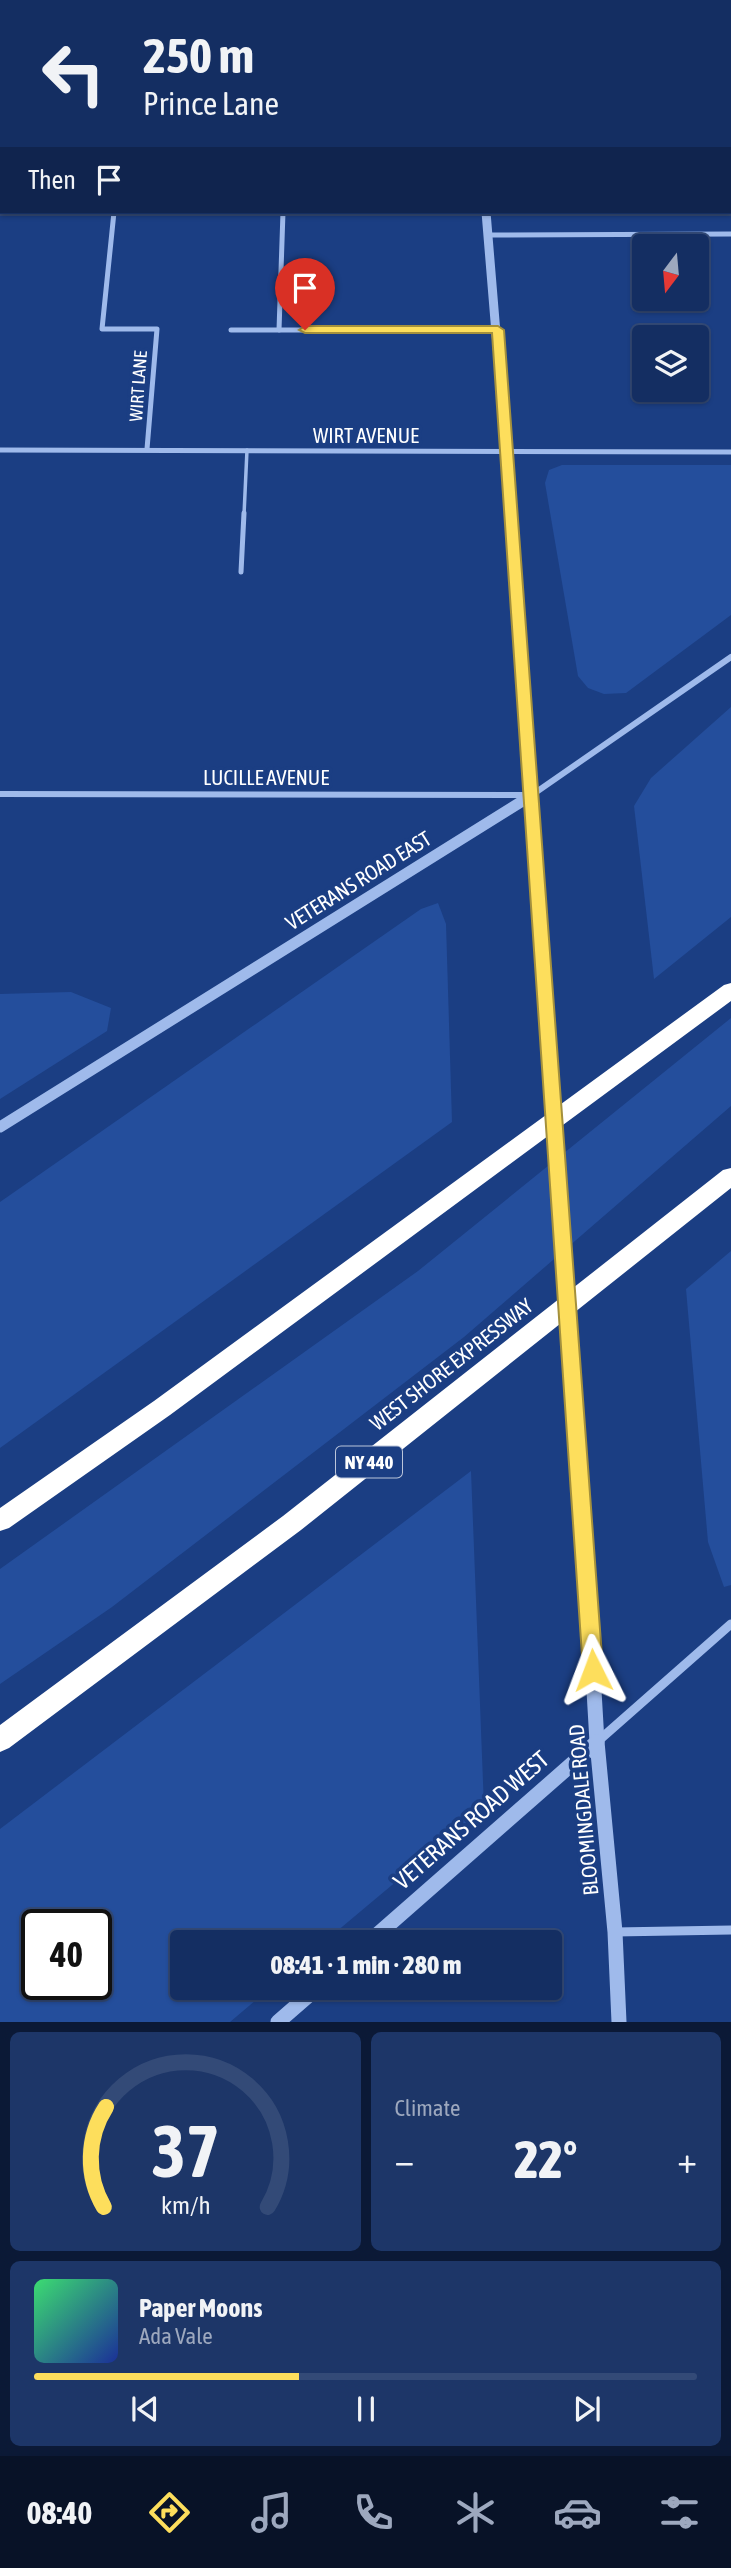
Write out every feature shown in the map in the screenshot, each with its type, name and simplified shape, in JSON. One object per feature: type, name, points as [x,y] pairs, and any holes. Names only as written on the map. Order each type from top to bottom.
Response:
[{"type":"highway","points":[[0,1521],[174,1400],[731,990]]},
{"type":"highway","name":"WEST SHORE EXPRESSWAY","points":[[0,1740],[292,1523],[731,1177]]},
{"type":"street","name":"WIRT LANE","points":[[114,214],[102,329],[156,329],[147,449]]},
{"type":"street","points":[[279,330],[283,214]]},
{"type":"street","name":"BLOOMINGDALE ROAD","points":[[486,214],[507,451],[586,1554],[597,1742],[615,1932],[619,2022]]},
{"type":"street","points":[[489,236],[731,234]]},
{"type":"street","points":[[231,330],[498,330]]},
{"type":"street","name":"WIRT AVENUE","points":[[0,450],[731,452]]},
{"type":"street","name":"VETERANS ROAD EAST","points":[[0,1127],[532,795],[731,657]]},
{"type":"street","name":"LUCILLE AVENUE","points":[[0,794],[532,795]]},
{"type":"street","name":"VETERANS ROAD WEST","points":[[383,1930],[731,1624]]},
{"type":"street","points":[[615,1932],[731,1930]]},
{"type":"street","points":[[278,2022],[303,2000]]},
{"type":"lane","points":[[242,572],[247,450]]},
{"type":"shaded area","points":[[562,465],[731,465],[731,615],[626,693],[604,694],[588,688],[578,676],[545,483],[549,470]]},
{"type":"shaded area","points":[[731,707],[731,917],[654,979],[634,806],[651,778]]},
{"type":"shaded area","points":[[438,903],[446,924],[452,1122],[0,1448],[0,1202],[421,909]]},
{"type":"shaded area","points":[[71,992],[111,1008],[107,1031],[0,1099],[0,994]]},
{"type":"shaded area","points":[[731,1018],[731,1106],[464,1337],[112,1607],[0,1684],[0,1569],[418,1271]]},
{"type":"shaded area","points":[[731,1251],[731,1585],[724,1587],[708,1542],[686,1289]]},
{"type":"shaded area","points":[[471,1471],[484,1808],[338,1930],[170,1930],[170,2000],[256,2000],[230,2022],[0,2022],[0,1829]]},
{"type":"route","points":[[305,330],[498,330],[593,1670]]}]
